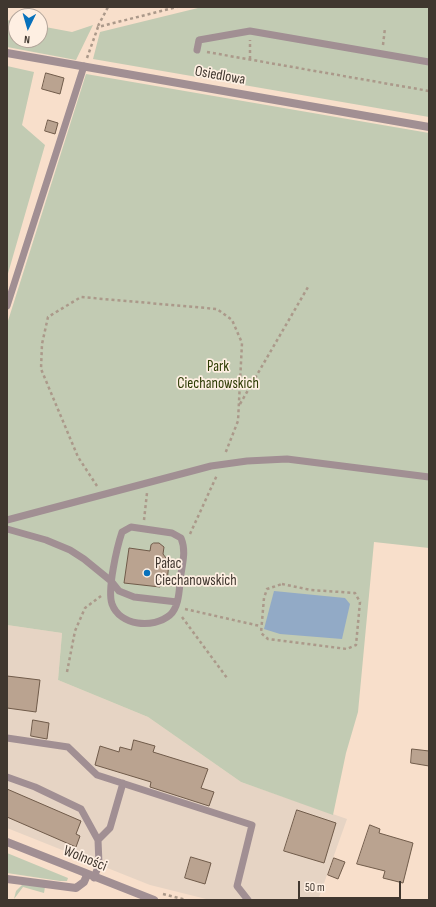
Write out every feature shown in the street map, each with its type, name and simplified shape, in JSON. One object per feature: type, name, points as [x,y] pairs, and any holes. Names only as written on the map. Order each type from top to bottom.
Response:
[{"type":"street","name":"Osiedlowa","points":[[7,53],[429,127]]},
{"type":"street","name":"Wolności","points":[[7,842],[154,900]]},
{"type":"street","points":[[7,879],[76,888],[91,876]]},
{"type":"lane","points":[[197,50],[199,40],[250,31],[429,62]]},
{"type":"lane","points":[[7,306],[84,66]]},
{"type":"lane","points":[[7,520],[102,494],[221,465],[247,461],[287,459],[429,477]]},
{"type":"lane","points":[[131,527],[172,533],[181,538],[185,548],[176,604],[170,614],[157,623],[134,623],[119,617],[112,604],[111,580],[117,544],[122,532],[131,527]]},
{"type":"lane","points":[[7,529],[46,540],[70,550],[111,580],[119,591],[134,597],[176,604]]},
{"type":"lane","points":[[7,738],[68,747],[97,775],[252,826],[237,886],[248,900]]},
{"type":"lane","points":[[7,777],[35,787],[81,809],[98,840],[99,864],[91,876]]},
{"type":"lane","points":[[98,840],[110,828],[123,783]]},
{"type":"path","points":[[84,66],[98,27],[108,7]]},
{"type":"path","points":[[98,27],[178,7]]},
{"type":"path","points":[[382,53],[385,28]]},
{"type":"path","points":[[250,31],[250,60]]},
{"type":"path","points":[[197,50],[429,91]]},
{"type":"path","points":[[240,405],[308,287]]},
{"type":"path","points":[[102,494],[78,457],[41,369],[42,344],[48,317],[81,297],[217,309],[232,320],[242,343],[240,405],[238,420],[221,465],[185,548]]},
{"type":"path","points":[[143,528],[148,483]]},
{"type":"path","points":[[67,672],[75,631],[85,608],[100,598],[111,580]]},
{"type":"path","points":[[282,584],[311,590],[355,593],[360,602],[356,645],[347,649],[268,639],[261,633],[260,626],[267,589],[282,584]]},
{"type":"path","points":[[176,604],[260,626]]},
{"type":"path","points":[[176,604],[228,678]]},
{"type":"shaded area","points":[[7,625],[62,633],[58,680],[148,717],[241,782],[347,819],[318,900],[210,900],[150,885],[7,828]]},
{"type":"green space","points":[[202,7],[429,7],[429,117],[93,59],[100,32]]},
{"type":"green space","points":[[7,20],[8,47],[7,47]]},
{"type":"green space","points":[[93,25],[76,60],[12,48],[48,48],[48,28],[72,32]]},
{"type":"green space","points":[[7,66],[34,72],[22,125],[45,145],[7,277]]},
{"type":"green space","name":"Park Ciechanowskich","points":[[86,74],[429,133],[429,548],[374,542],[358,712],[346,753],[333,815],[241,782],[148,717],[58,680],[62,633],[7,625],[7,324]]},
{"type":"green space","points":[[7,853],[68,878],[67,881],[7,873]]},
{"type":"green space","points":[[24,883],[45,887],[44,893],[23,887],[14,899],[16,891]]},
{"type":"water","points":[[274,591],[345,598],[350,604],[342,639],[280,634],[264,629]]},
{"type":"building","points":[[46,73],[64,78],[60,94],[42,89]]},
{"type":"building","points":[[48,120],[58,123],[55,134],[45,131]]},
{"type":"building","name":"Pałac Ciechanowskich","points":[[154,543],[159,543],[164,547],[163,554],[169,562],[167,583],[161,583],[160,587],[124,583],[129,548],[150,551],[151,545]]},
{"type":"building","points":[[7,676],[40,680],[36,712],[7,708]]},
{"type":"building","points":[[33,720],[49,723],[47,739],[31,736]]},
{"type":"building","points":[[134,740],[155,746],[153,752],[208,769],[201,788],[214,792],[209,806],[150,787],[151,782],[95,765],[100,746],[119,752],[120,747],[131,750]]},
{"type":"building","points":[[412,749],[429,751],[429,766],[411,763]]},
{"type":"building","points":[[7,789],[81,821],[76,834],[80,836],[76,847],[7,817]]},
{"type":"building","points":[[297,810],[336,823],[324,863],[284,851]]},
{"type":"building","points":[[370,825],[380,829],[379,833],[413,843],[403,883],[383,878],[385,871],[357,864]]},
{"type":"building","points":[[191,857],[211,863],[205,884],[185,878]]},
{"type":"building","points":[[334,858],[345,862],[338,879],[328,875]]},
{"type":"place","name":"Pałac Ciechanowskich","points":[[147,573]]}]
